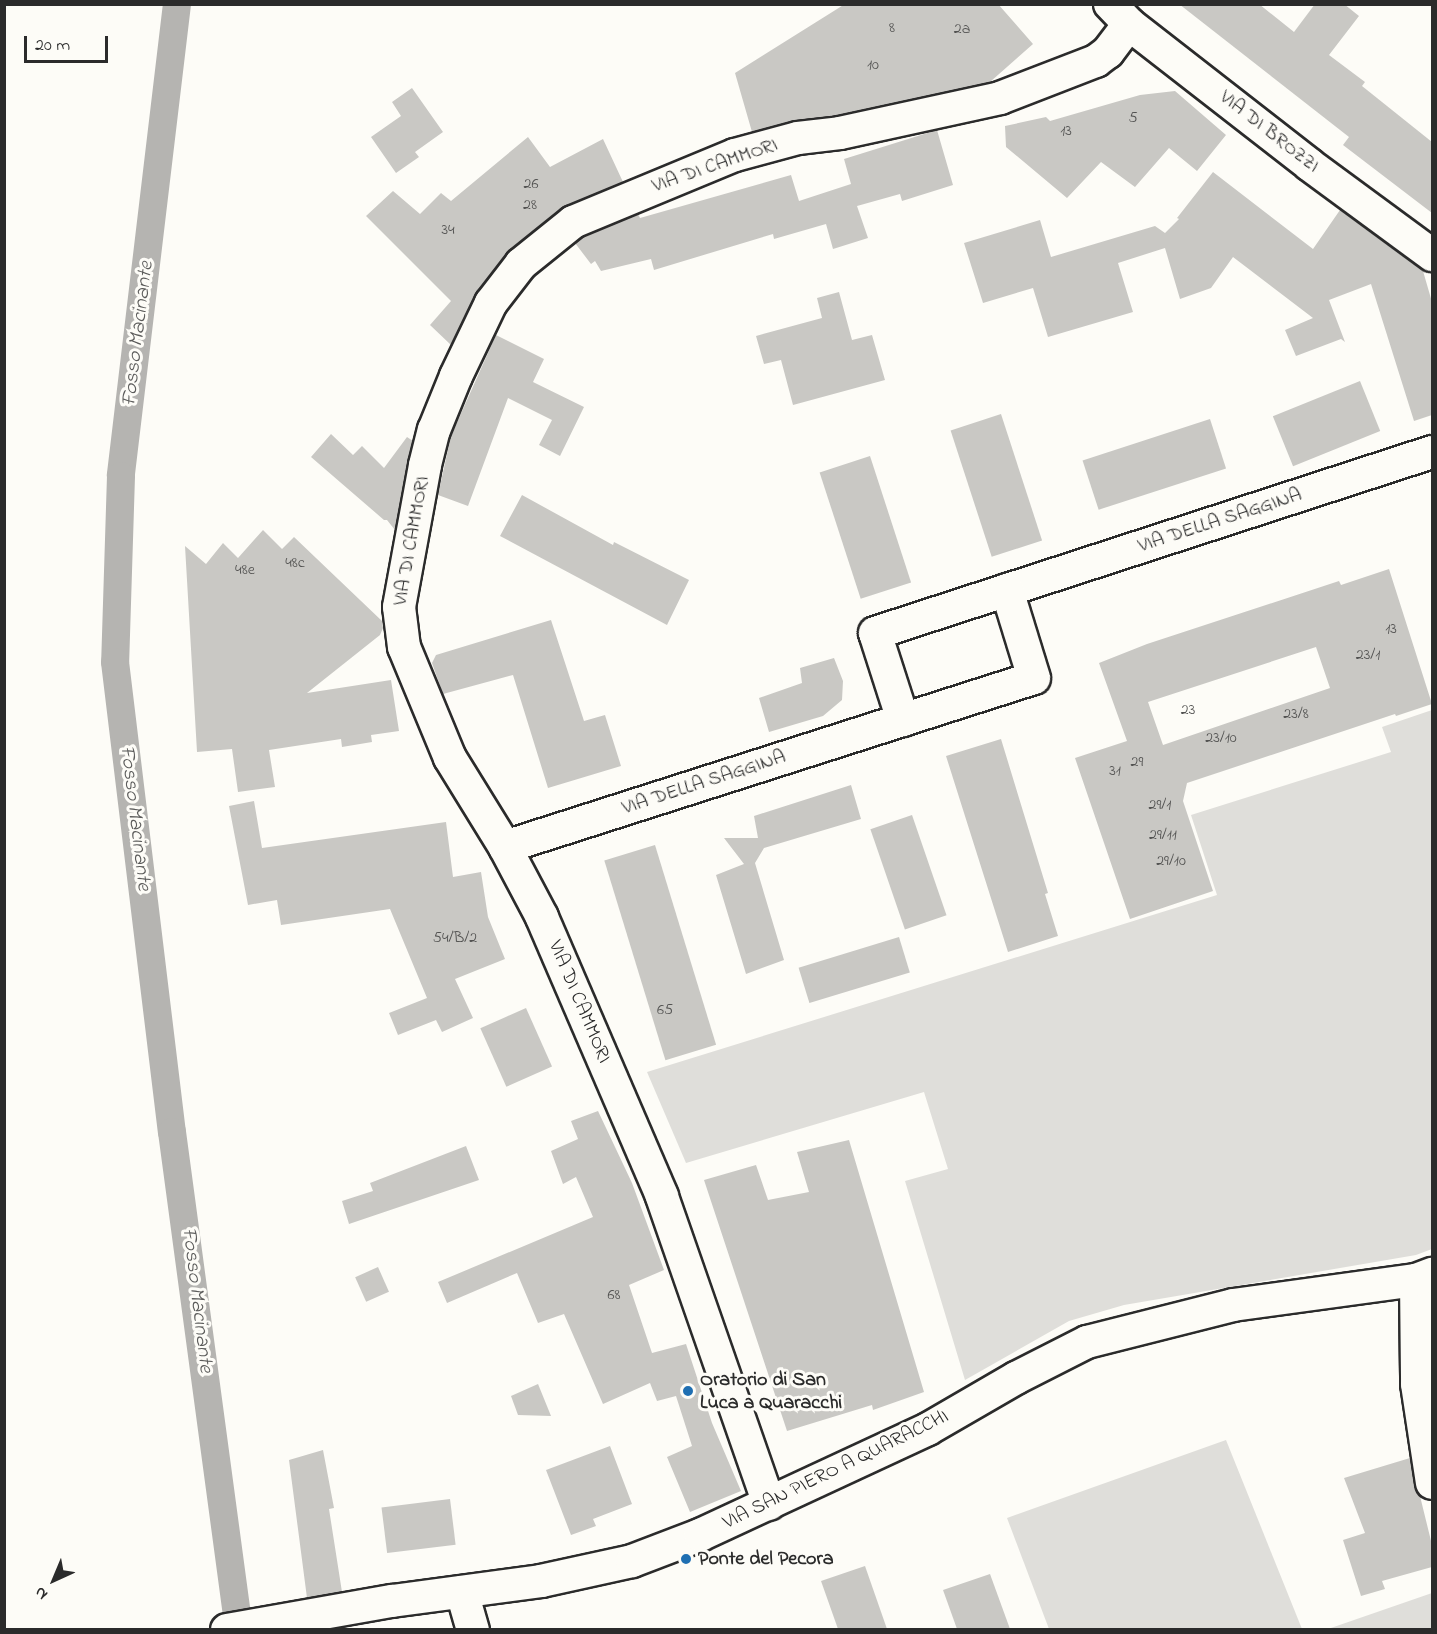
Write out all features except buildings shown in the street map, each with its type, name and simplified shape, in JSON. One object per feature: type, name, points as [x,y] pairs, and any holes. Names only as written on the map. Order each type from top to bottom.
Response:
[{"type":"street","name":"VIA DI BROZZI","points":[[1120,14],[1310,165],[1432,255]]},
{"type":"street","name":"VIA DI CAMMORI","points":[[769,1504],[662,1196],[542,917],[505,847],[450,758],[404,647],[399,625],[399,607],[434,430],[475,331],[499,291],[521,264],[573,222],[735,155],[787,141],[840,133],[1000,98],[1096,61],[1108,52],[1120,14]]},
{"type":"street","name":"VIA DELLA SAGGINA","points":[[903,720],[875,633],[1432,452]]},
{"type":"street","name":"VIA DELLA SAGGINA","points":[[505,847],[1034,678],[1007,590]]},
{"type":"street","name":"VIA SAN PIERO A QUARACCHI","points":[[227,1629],[306,1614],[541,1581],[632,1561],[769,1504],[928,1429],[1016,1378],[1087,1342],[1233,1305],[1424,1277]]},
{"type":"street","points":[[1424,1277],[1417,1384],[1432,1483]]},
{"type":"street","points":[[462,1592],[472,1629]]},
{"type":"shaded area","points":[[1432,710],[1432,1249],[1416,1255],[1124,1305],[1069,1321],[965,1380],[905,1181],[948,1169],[924,1092],[686,1163],[647,1072],[1217,895],[1191,815],[1391,752],[1382,727]]},
{"type":"shaded area","points":[[1226,1440],[1302,1629],[1049,1629],[1007,1518]]},
{"type":"shaded area","points":[[1432,1593],[1432,1629],[1328,1629]]},
{"type":"waterway","name":"Fosso Macinante","points":[[177,4],[121,476],[115,662],[172,1132],[239,1630]]},
{"type":"place","name":"Oratorio di San Luca a Quaracchi","points":[[688,1391]]},
{"type":"place","name":"Ponte del Pecora","points":[[686,1559]]}]
